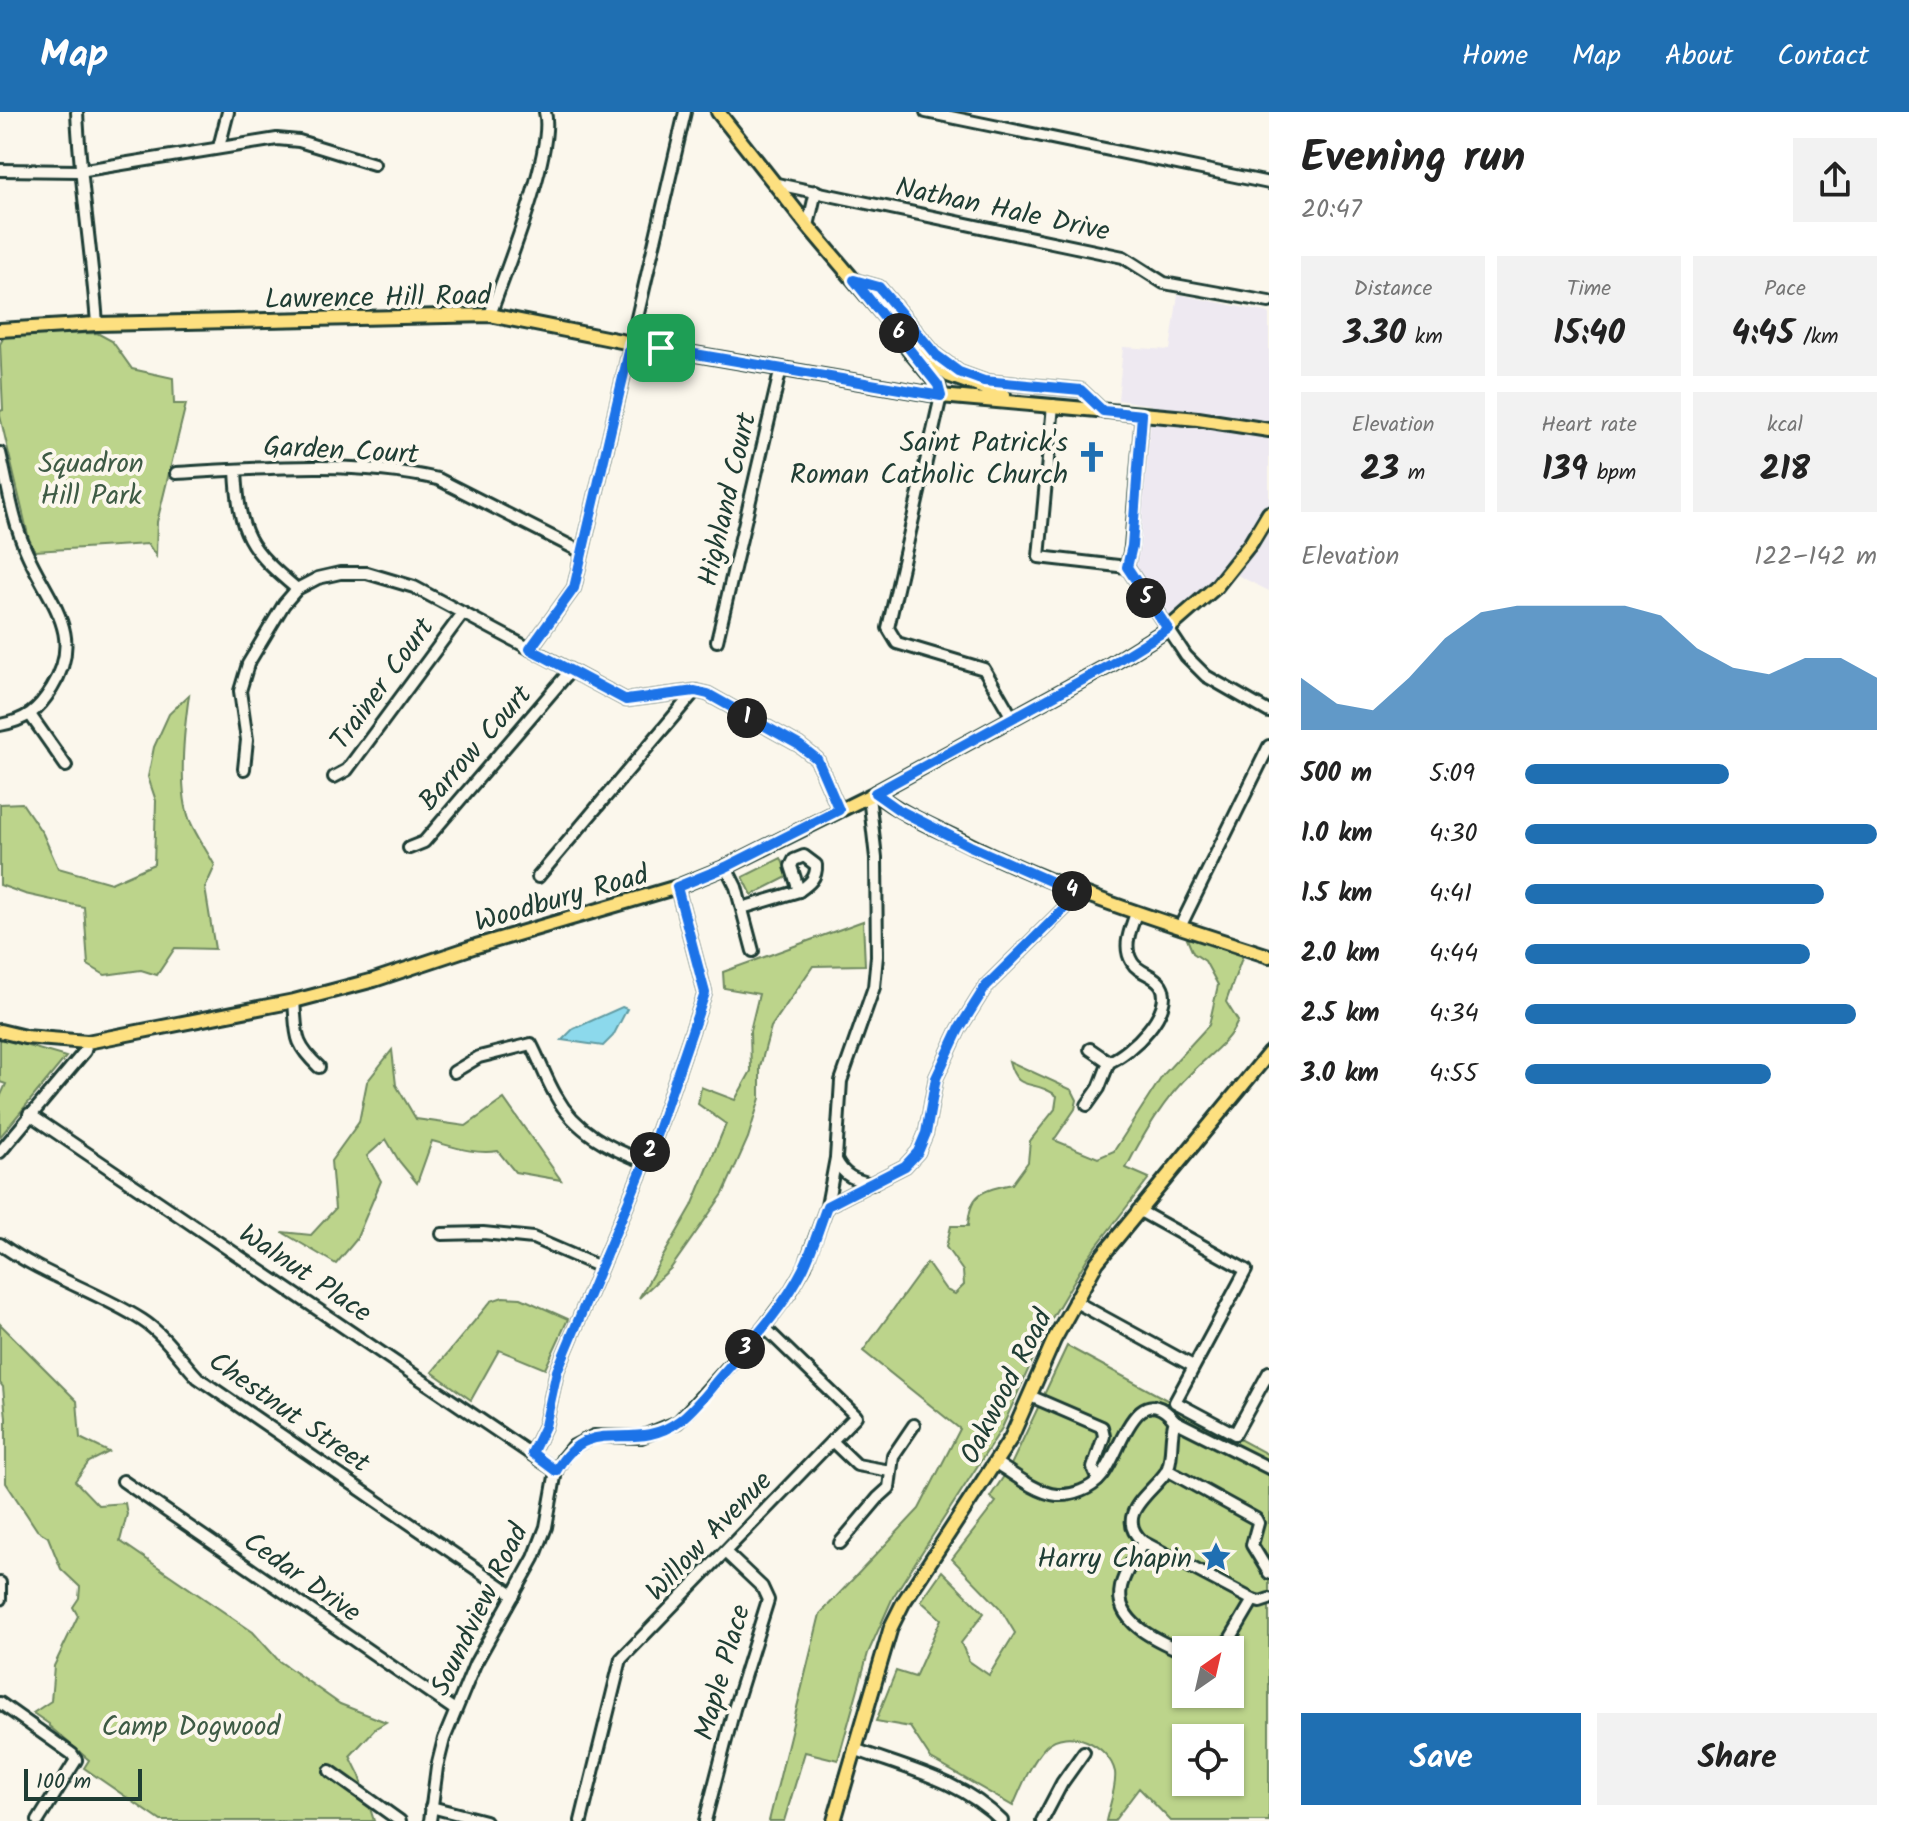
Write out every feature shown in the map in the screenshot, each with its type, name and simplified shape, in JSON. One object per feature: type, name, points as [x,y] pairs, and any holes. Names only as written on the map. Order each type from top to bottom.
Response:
[{"type":"main road","points":[[718,112],[808,226],[901,336],[938,385],[941,396]]},
{"type":"main road","name":"Lawrence Hill Road","points":[[0,330],[97,324],[490,315],[631,343],[941,396],[1038,403]]},
{"type":"main road","points":[[901,336],[937,367],[960,381],[1038,403],[1269,430]]},
{"type":"main road","name":"Woodbury Road","points":[[0,1031],[25,1037],[87,1042],[294,1001],[374,980],[476,946],[677,887],[726,867],[1013,719],[1168,629],[1216,587],[1251,543],[1269,513]]},
{"type":"main road","points":[[872,794],[970,846],[1079,894],[1269,956]]},
{"type":"main road","name":"Oakwood Road","points":[[834,1821],[882,1653],[897,1615],[1011,1438],[1074,1301],[1097,1262],[1269,1053]]},
{"type":"street","points":[[77,112],[79,171],[92,251],[97,324]]},
{"type":"street","points":[[219,147],[228,112]]},
{"type":"street","points":[[490,315],[539,168],[548,124],[545,112]]},
{"type":"street","points":[[530,649],[574,588],[685,112]]},
{"type":"street","points":[[926,112],[1269,183]]},
{"type":"street","points":[[0,170],[79,171],[277,139],[299,141],[374,164]]},
{"type":"street","name":"Nathan Hale Drive","points":[[777,184],[1123,257],[1164,283],[1269,302]]},
{"type":"street","points":[[808,226],[816,191]]},
{"type":"street","points":[[854,280],[879,287],[936,355],[959,372],[984,381],[1081,390],[1103,411]]},
{"type":"street","name":"Highland Court","points":[[717,641],[781,368]]},
{"type":"street","points":[[941,396],[888,628],[897,643],[984,669],[1013,719]]},
{"type":"street","points":[[1053,405],[1039,557],[1127,567]]},
{"type":"street","points":[[1142,415],[1132,546],[1127,567],[1186,656],[1206,676],[1269,712]]},
{"type":"street","points":[[0,453],[26,553],[58,608],[66,634],[66,654],[60,676],[31,716],[0,725]]},
{"type":"street","name":"Garden Court","points":[[176,473],[335,468],[417,474],[438,479],[582,552]]},
{"type":"street","points":[[236,470],[240,520],[248,539],[260,556],[297,589]]},
{"type":"street","points":[[244,769],[247,740],[240,691],[248,664],[284,604],[297,589],[318,578],[340,573],[367,573],[414,587],[626,700],[695,691],[708,694],[799,745],[817,759],[839,810]]},
{"type":"street","name":"Trainer Court","points":[[334,777],[347,770],[463,613]]},
{"type":"street","name":"Barrow Court","points":[[409,848],[424,842],[570,671]]},
{"type":"street","points":[[538,877],[695,691]]},
{"type":"street","points":[[31,716],[66,766]]},
{"type":"street","points":[[1180,927],[1269,746]]},
{"type":"street","points":[[556,1471],[572,1447],[594,1436],[641,1437],[678,1422],[764,1327],[805,1266],[827,1206],[836,1158],[841,1081],[874,987],[877,956],[876,858],[872,794]]},
{"type":"street","points":[[726,867],[742,908],[753,951]]},
{"type":"street","points":[[532,1453],[545,1426],[557,1371],[646,1162],[705,993],[677,887]]},
{"type":"street","points":[[742,908],[799,891]]},
{"type":"street","points":[[827,1206],[905,1166],[918,1152],[926,1133],[936,1078],[979,997],[1079,894]]},
{"type":"street","points":[[1109,1062],[1122,1057],[1135,1045],[1160,1013],[1165,998],[1160,982],[1132,962],[1127,947],[1136,913]]},
{"type":"street","points":[[294,1001],[296,1035],[301,1050],[319,1067]]},
{"type":"street","points":[[0,1152],[84,1052],[87,1042]]},
{"type":"street","points":[[454,1072],[479,1057],[531,1044],[556,1097],[573,1120],[597,1139],[646,1162]]},
{"type":"street","points":[[1090,1049],[1109,1062]]},
{"type":"street","points":[[1087,1105],[1105,1078],[1109,1062]]},
{"type":"street","name":"Walnut Place","points":[[29,1114],[556,1471]]},
{"type":"street","points":[[836,1158],[841,1171],[854,1180],[872,1184]]},
{"type":"street","points":[[1138,1210],[1246,1270],[1175,1402],[1235,1434],[1269,1372]]},
{"type":"street","points":[[442,1234],[483,1233],[533,1238],[600,1267]]},
{"type":"street","name":"Chestnut Street","points":[[0,1244],[23,1261],[143,1320],[162,1336],[198,1378],[514,1595]]},
{"type":"street","points":[[1074,1301],[1193,1366]]},
{"type":"street","name":"Willow Avenue","points":[[581,1821],[621,1659],[856,1416],[764,1327]]},
{"type":"street","points":[[1030,1396],[1102,1427],[1104,1436],[1093,1468],[1098,1480]]},
{"type":"street","points":[[996,1463],[1051,1494],[1069,1494],[1098,1480],[1141,1409],[1158,1407],[1175,1421],[1269,1468]]},
{"type":"street","points":[[1175,1421],[1167,1470],[1141,1498],[1134,1511],[1134,1530],[1143,1542],[1253,1600],[1260,1602],[1269,1599]]},
{"type":"street","points":[[840,1543],[889,1488],[893,1456],[914,1425]]},
{"type":"street","points":[[832,1441],[857,1465],[890,1471]]},
{"type":"street","points":[[1167,1470],[1260,1521],[1252,1545],[1269,1573]]},
{"type":"street","name":"Soundview Road","points":[[430,1821],[437,1767],[455,1710],[475,1664],[534,1558],[546,1527],[556,1471]]},
{"type":"street","name":"Cedar Drive","points":[[123,1481],[455,1710]]},
{"type":"street","points":[[1143,1542],[1123,1581],[1120,1595],[1122,1608],[1139,1627],[1172,1645]]},
{"type":"street","name":"Maple Place","points":[[705,1821],[734,1709],[768,1600],[762,1587],[725,1552]]},
{"type":"street","points":[[0,1583],[0,1599]]},
{"type":"street","points":[[1232,1636],[1253,1600]]},
{"type":"street","points":[[0,1703],[76,1760],[38,1821]]},
{"type":"street","points":[[854,1749],[959,1787],[986,1805],[1002,1821]]},
{"type":"street","points":[[1042,1821],[1062,1783],[1084,1752]]},
{"type":"street","points":[[330,1771],[400,1821]]},
{"type":"street","points":[[431,1807],[485,1821]]},
{"type":"shaded area","points":[[1178,294],[1269,313],[1269,591],[1225,569],[1199,596],[1167,620],[1135,572],[1152,405],[1118,400],[1123,347],[1170,350]]},
{"type":"green space","name":"Squadron Hill Park","points":[[97,333],[112,341],[132,369],[173,378],[174,404],[186,404],[157,522],[156,556],[148,544],[35,551],[29,539],[0,416],[3,410],[0,344],[5,335]]},
{"type":"green space","points":[[189,695],[184,742],[184,792],[190,821],[215,866],[205,888],[215,949],[175,948],[157,975],[141,970],[105,975],[88,965],[84,907],[0,885],[0,804],[22,803],[43,834],[58,868],[111,883],[154,864],[156,801],[148,777],[154,747],[169,714]]},
{"type":"green space","points":[[781,858],[789,876],[752,895],[743,877]]},
{"type":"green space","points":[[863,921],[865,965],[813,966],[771,1027],[760,1067],[760,1098],[748,1138],[723,1194],[671,1268],[639,1298],[692,1206],[726,1124],[698,1104],[701,1087],[735,1100],[751,1071],[750,1031],[759,994],[724,988],[723,972]]},
{"type":"green space","points":[[1197,938],[1243,955],[1226,1002],[1238,1021],[1224,1042],[1173,1093],[1147,1129],[1126,1168],[1149,1178],[1088,1257],[1049,1323],[1002,1428],[893,1597],[868,1653],[838,1760],[805,1752],[784,1821],[769,1821],[820,1614],[919,1509],[960,1429],[863,1351],[927,1263],[946,1290],[955,1294],[964,1285],[963,1271],[946,1247],[951,1226],[968,1226],[972,1206],[980,1195],[1012,1184],[1028,1162],[1030,1141],[1055,1109],[1057,1096],[1022,1082],[1009,1061],[1072,1090],[1077,1100],[1075,1109],[1054,1140],[1098,1158],[1114,1151],[1163,1075],[1209,1025],[1218,985],[1205,961],[1193,953],[1187,939]]},
{"type":"green space","points":[[0,1038],[66,1057],[0,1137],[0,1097],[6,1084],[0,1082]]},
{"type":"green space","points":[[392,1050],[396,1085],[416,1119],[466,1126],[504,1099],[561,1180],[515,1172],[498,1151],[473,1151],[432,1141],[417,1183],[386,1139],[367,1156],[381,1181],[356,1240],[336,1264],[282,1232],[311,1235],[335,1209],[331,1161],[359,1122],[367,1082]]},
{"type":"green space","points":[[503,1297],[521,1298],[568,1319],[545,1369],[499,1350],[471,1400],[432,1372],[491,1301]]},
{"type":"green space","name":"Camp Dogwood","points":[[0,1324],[77,1401],[80,1438],[109,1452],[89,1462],[75,1481],[98,1505],[125,1503],[127,1514],[120,1541],[253,1632],[279,1661],[340,1704],[386,1722],[376,1728],[350,1756],[360,1776],[374,1821],[161,1821],[84,1768],[89,1760],[33,1713],[51,1701],[54,1666],[78,1616],[73,1607],[79,1598],[80,1587],[61,1569],[48,1537],[37,1530],[6,1483],[6,1418],[0,1383]]},
{"type":"green space","points":[[1067,1346],[1269,1455],[1269,1821],[1171,1821],[1139,1788],[1114,1821],[1106,1821],[1114,1790],[1115,1772],[1111,1762],[1096,1746],[1065,1737],[1055,1740],[1041,1752],[1013,1806],[931,1759],[910,1727],[876,1721],[896,1671],[915,1677],[941,1619],[921,1601],[942,1571],[984,1613],[961,1643],[969,1661],[989,1675],[1015,1633],[1000,1608],[952,1559],[996,1502],[990,1497],[1010,1467]]},
{"type":"water","points":[[622,1007],[627,1009],[613,1036],[603,1046],[562,1040],[573,1029]]},
{"type":"place","name":"Saint Patrick's Roman Catholic Church","points":[[1092,457]]},
{"type":"place","name":"Harry Chapin","points":[[1216,1557]]},
{"type":"route","points":[[854,280],[879,287],[936,355],[959,372],[984,381],[1081,390],[1103,411],[1142,415],[1132,546],[1127,567],[1168,629],[1110,665],[875,793],[899,810],[970,846],[1079,894],[986,986],[959,1029],[936,1078],[926,1133],[918,1152],[905,1166],[827,1206],[805,1266],[790,1292],[764,1327],[704,1395],[678,1422],[656,1433],[641,1437],[594,1436],[582,1441],[572,1447],[556,1471],[532,1453],[545,1426],[557,1371],[656,1136],[705,993],[677,887],[726,867],[839,810],[817,759],[799,745],[708,694],[695,691],[626,700],[530,649],[574,588],[631,343],[661,348],[941,396],[938,385],[854,280]]}]
